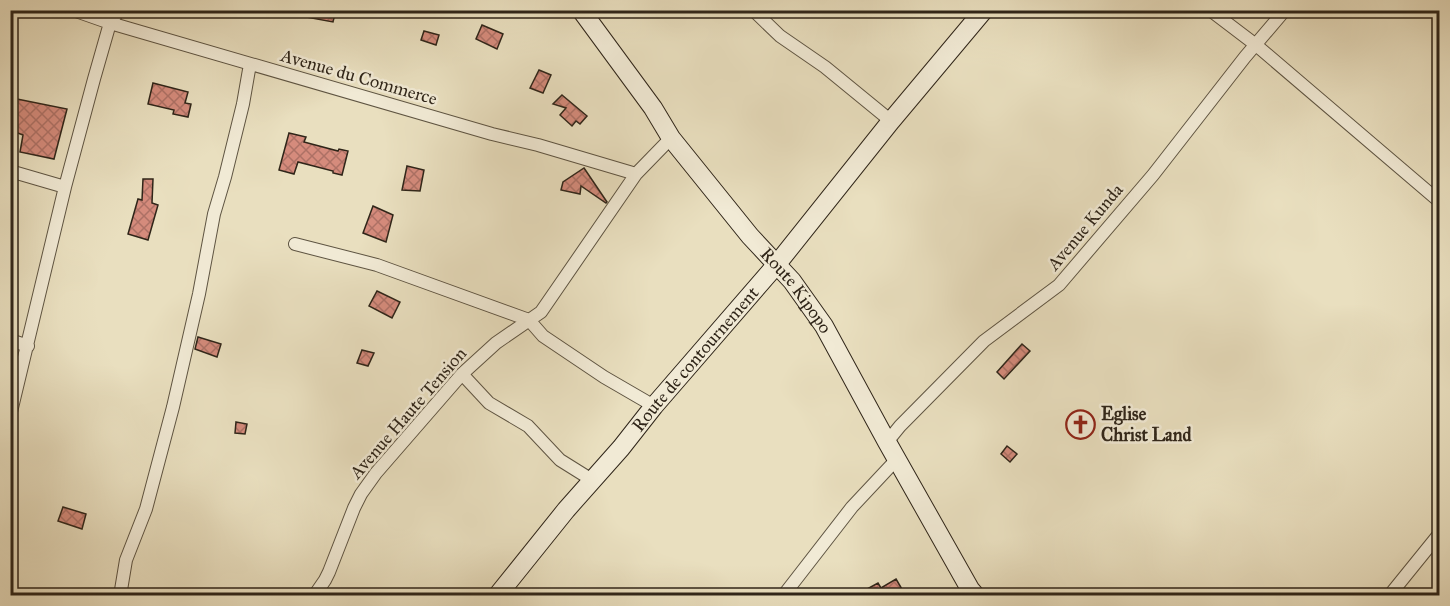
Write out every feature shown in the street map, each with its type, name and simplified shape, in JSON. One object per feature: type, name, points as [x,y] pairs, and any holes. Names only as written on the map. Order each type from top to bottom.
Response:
[{"type":"street","name":"Avenue du Commerce","points":[[73,10],[250,64],[636,174]]},
{"type":"street","points":[[10,416],[65,187],[110,23],[119,10]]},
{"type":"street","points":[[753,10],[780,36],[825,67],[891,121]]},
{"type":"street","name":"Route de contournement","points":[[497,596],[566,510],[777,264],[891,121],[984,10]]},
{"type":"street","points":[[1210,10],[1256,45],[1440,202]]},
{"type":"street","name":"Avenue Kunda","points":[[887,442],[984,341],[1059,285],[1153,175],[1285,10]]},
{"type":"street","name":"Route Kipopo","points":[[580,12],[652,108],[671,138],[738,222],[792,280],[824,326],[968,593]]},
{"type":"street","points":[[120,596],[126,560],[146,509],[175,396],[199,294],[214,214],[243,104],[250,64]]},
{"type":"street","name":"Avenue Haute Tension","points":[[315,596],[325,580],[354,508],[367,485],[462,374],[496,343],[545,306],[636,174],[671,138]]},
{"type":"street","points":[[10,171],[65,187]]},
{"type":"street","points":[[295,244],[377,265],[529,320],[543,336],[604,377],[654,406]]},
{"type":"street","points":[[10,340],[28,346]]},
{"type":"street","points":[[462,374],[489,403],[528,426],[561,460],[592,480]]},
{"type":"street","points":[[783,596],[852,507],[897,459]]},
{"type":"street","points":[[1389,596],[1440,533]]},
{"type":"building","points":[[296,10],[336,10],[333,22],[295,15]]},
{"type":"building","points":[[482,25],[503,34],[497,49],[476,39]]},
{"type":"building","points":[[424,31],[439,35],[436,45],[421,40]]},
{"type":"building","points":[[539,70],[551,75],[543,93],[530,88]]},
{"type":"building","points":[[153,83],[188,92],[185,103],[191,104],[188,117],[173,114],[174,110],[148,104]]},
{"type":"building","points":[[562,95],[587,116],[580,124],[576,121],[572,126],[560,115],[566,108],[553,104]]},
{"type":"building","points":[[17,99],[67,109],[54,159],[20,152],[23,135],[10,130]]},
{"type":"building","points":[[289,133],[306,137],[304,142],[338,151],[339,149],[348,151],[342,175],[298,162],[294,174],[279,170]]},
{"type":"building","points":[[407,166],[424,170],[420,191],[402,190]]},
{"type":"building","points":[[584,168],[606,203],[581,186],[580,194],[561,190],[563,182]]},
{"type":"building","points":[[143,179],[153,179],[152,203],[158,205],[148,240],[128,234],[138,199],[142,200]]},
{"type":"building","points":[[373,206],[393,215],[386,242],[363,233]]},
{"type":"building","points":[[377,291],[400,302],[392,318],[369,306]]},
{"type":"building","points":[[198,337],[221,344],[217,357],[195,349]]},
{"type":"building","points":[[1022,344],[1030,351],[1004,379],[997,372]]},
{"type":"building","points":[[362,350],[374,353],[368,366],[357,363]]},
{"type":"building","points":[[236,422],[247,424],[245,434],[235,433]]},
{"type":"building","points":[[1007,446],[1017,454],[1010,462],[1001,454]]},
{"type":"building","points":[[63,507],[86,514],[82,529],[58,521]]},
{"type":"building","points":[[896,579],[906,596],[867,596],[870,594],[867,589],[878,583],[881,588]]},
{"type":"place","name":"Eglise Christ Land","points":[[1080,424]]}]
